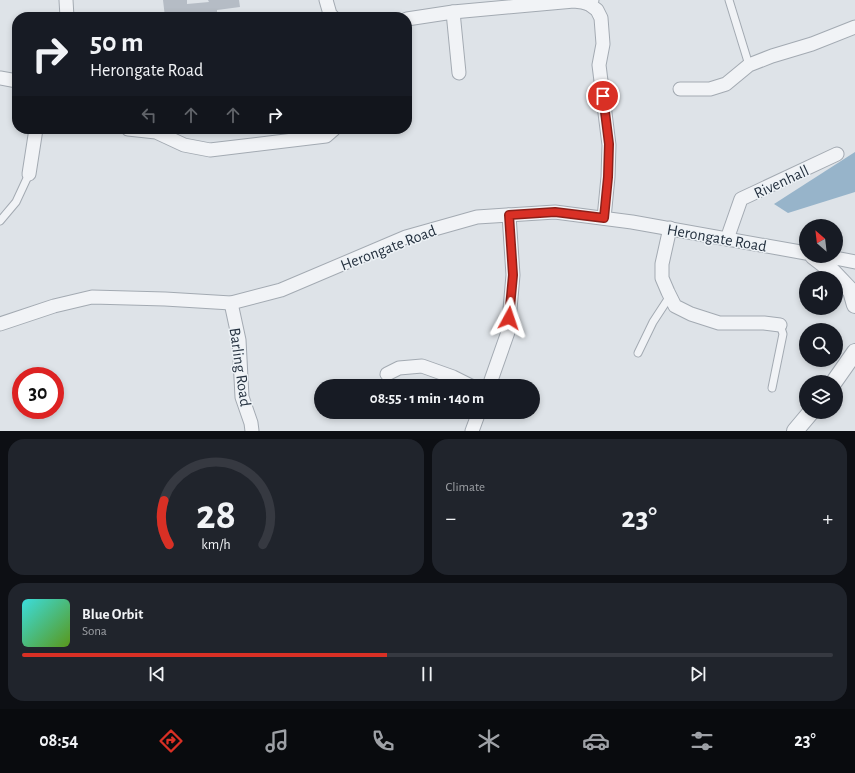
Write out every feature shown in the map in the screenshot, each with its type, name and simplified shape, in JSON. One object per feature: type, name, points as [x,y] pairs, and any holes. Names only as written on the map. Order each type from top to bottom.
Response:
[{"type":"street","points":[[66,0],[67,12]]},
{"type":"street","points":[[326,0],[329,12]]},
{"type":"street","points":[[412,18],[453,12],[574,1],[591,2],[601,18],[603,44],[599,65],[609,144],[608,177],[604,218]]},
{"type":"street","points":[[453,12],[459,73]]},
{"type":"street","points":[[680,89],[710,89],[726,84],[749,65],[772,56],[812,44],[855,27]]},
{"type":"street","points":[[0,78],[12,80]]},
{"type":"street","points":[[30,174],[35,134]]},
{"type":"street","points":[[160,134],[184,145],[210,150],[326,136],[328,134]]},
{"type":"street","name":"Rivenhall","points":[[728,239],[741,199],[837,154]]},
{"type":"street","name":"Herongate Road","points":[[0,324],[54,306],[92,297],[231,303],[281,290],[406,237],[477,217],[555,212],[670,228],[799,252]]},
{"type":"street","points":[[491,379],[508,332],[513,275],[509,215]]},
{"type":"street","points":[[670,228],[662,264],[662,278],[675,306],[691,314],[719,323],[780,325]]},
{"type":"street","points":[[843,260],[855,262]]},
{"type":"street","points":[[822,263],[850,291],[855,305]]},
{"type":"street","name":"Barling Road","points":[[231,303],[239,340],[242,397],[252,431]]},
{"type":"street","points":[[839,375],[855,352]]},
{"type":"street","points":[[387,374],[399,368],[422,366],[457,379]]},
{"type":"street","points":[[472,431],[476,419]]},
{"type":"street","points":[[795,431],[805,419]]},
{"type":"lane","points":[[729,0],[749,65]]},
{"type":"lane","points":[[0,221],[16,202],[30,174]]},
{"type":"lane","points":[[638,353],[653,322],[670,296]]},
{"type":"lane","points":[[772,388],[783,334],[780,325]]},
{"type":"water","points":[[855,152],[855,192],[788,213],[774,204]]},
{"type":"building","points":[[163,0],[187,0],[187,4],[209,2],[208,0],[239,0],[240,7],[217,10],[217,12],[164,12]]},
{"type":"route","points":[[509,318],[513,275],[509,215],[555,212],[604,218],[608,177],[609,144],[603,96]]}]
